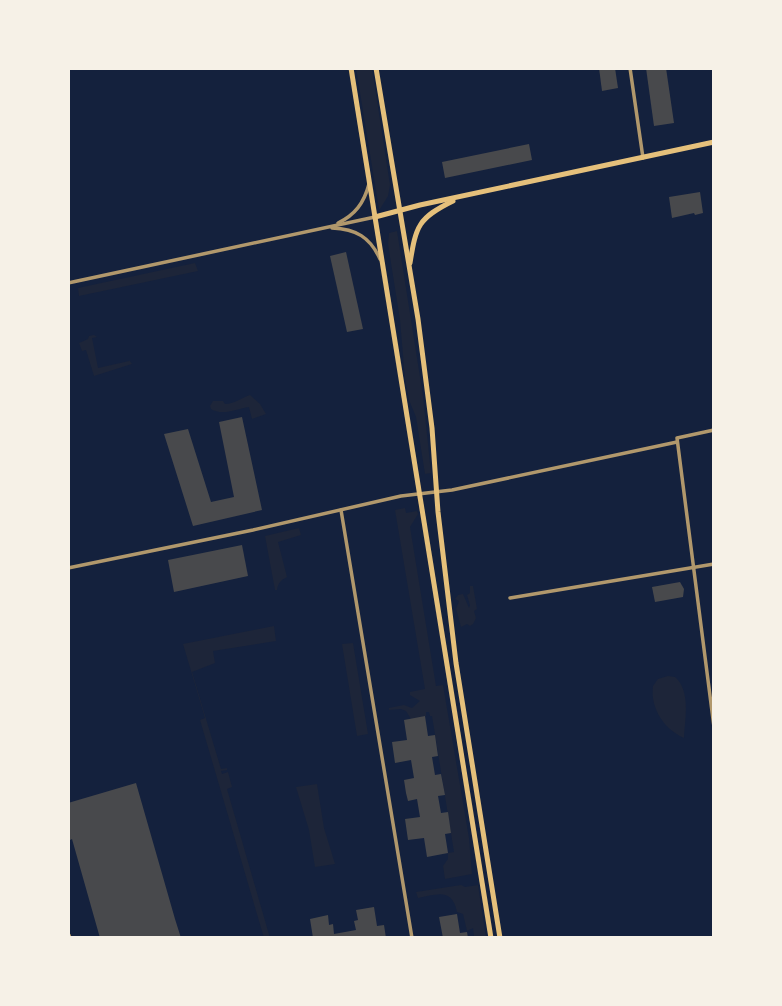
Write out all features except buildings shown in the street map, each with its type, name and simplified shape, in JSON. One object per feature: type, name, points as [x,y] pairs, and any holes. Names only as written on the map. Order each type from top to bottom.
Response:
[{"type":"main road","points":[[351,68],[491,938]]},
{"type":"main road","points":[[376,68],[410,266],[432,428],[442,554],[456,663],[500,938]]},
{"type":"main road","points":[[375,217],[714,142]]},
{"type":"main road","points":[[410,266],[414,238],[422,222],[444,205],[462,196]]},
{"type":"street","points":[[630,68],[643,158]]},
{"type":"street","points":[[326,228],[355,212],[362,204],[369,182]]},
{"type":"street","points":[[68,283],[375,217]]},
{"type":"street","points":[[326,228],[343,228],[366,237],[382,264]]},
{"type":"street","points":[[68,568],[401,496],[452,490],[714,430]]},
{"type":"street","points":[[677,440],[714,727]]},
{"type":"street","points":[[341,510],[412,938]]},
{"type":"street","points":[[510,598],[714,564]]},
{"type":"shaded area","points":[[356,68],[372,68],[390,185],[388,196],[380,209],[379,209]]},
{"type":"shaded area","points":[[397,231],[423,396],[431,473],[425,474],[416,417],[405,379],[400,320],[388,244],[389,233]]},
{"type":"shaded area","points":[[195,263],[198,271],[79,296],[78,288]]},
{"type":"shaded area","points":[[94,335],[97,337],[92,338],[98,368],[129,360],[132,364],[94,376],[86,350],[82,351],[79,343]]},
{"type":"shaded area","points":[[250,395],[266,414],[252,419],[249,407],[220,412],[210,406],[213,401],[228,404]]},
{"type":"shaded area","points":[[405,508],[406,513],[417,511],[418,514],[410,527],[436,686],[443,685],[469,838],[472,874],[445,879],[443,866],[448,859],[448,853],[454,852],[432,716],[426,712],[426,716],[411,719],[406,711],[389,710],[404,705],[412,708],[420,701],[410,695],[410,692],[425,689],[395,510]]},
{"type":"shaded area","points":[[299,528],[301,535],[278,542],[287,577],[275,590],[265,536]]},
{"type":"shaded area","points":[[470,586],[473,586],[476,618],[470,626],[467,624],[461,627],[456,609],[459,601],[455,599],[463,594],[469,608],[467,595],[470,593]]},
{"type":"shaded area","points":[[274,626],[276,641],[213,651],[215,663],[192,672],[221,769],[227,768],[221,771],[222,774],[228,772],[232,787],[227,789],[270,938],[264,938],[200,720],[205,718],[183,644]]},
{"type":"shaded area","points":[[353,643],[368,734],[357,736],[342,644]]},
{"type":"shaded area","points":[[675,677],[680,683],[685,697],[684,738],[670,729],[656,710],[653,686],[658,679]]},
{"type":"shaded area","points":[[317,784],[324,828],[335,864],[315,867],[309,830],[296,787]]},
{"type":"shaded area","points":[[478,885],[486,938],[469,938],[474,936],[473,928],[467,931],[463,914],[457,912],[455,904],[447,896],[442,894],[418,898],[416,892]]}]
